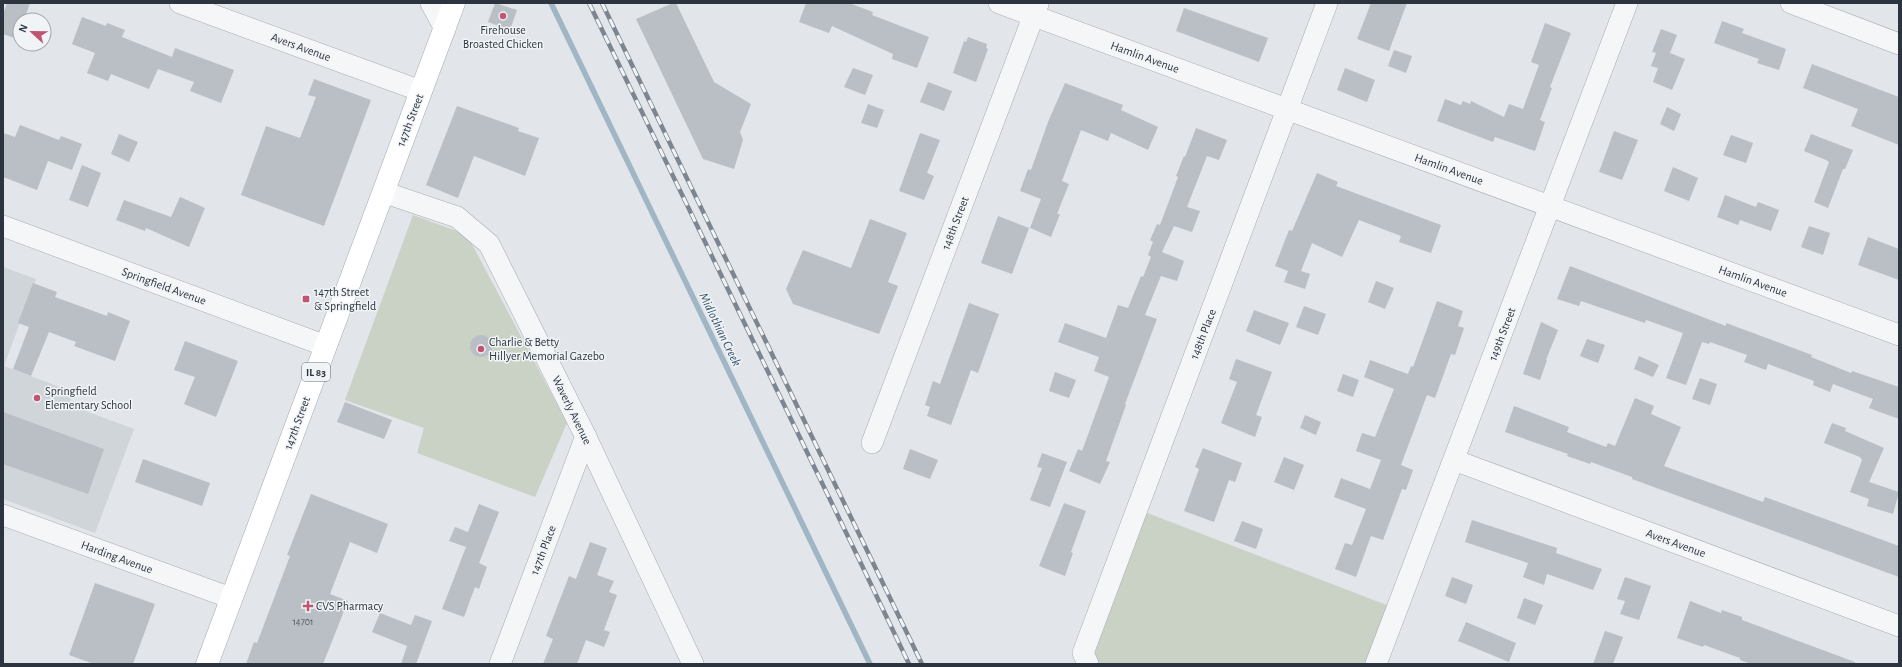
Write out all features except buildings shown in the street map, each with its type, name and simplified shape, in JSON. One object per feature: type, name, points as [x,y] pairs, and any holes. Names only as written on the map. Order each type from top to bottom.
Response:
[{"type":"main road","name":"147th Street","points":[[207,664],[454,3]]},
{"type":"street","name":"Avers Avenue","points":[[180,3],[421,91]]},
{"type":"street","points":[[431,3],[444,29]]},
{"type":"street","name":"Hamlin Avenue","points":[[999,3],[1036,9],[1287,109],[1899,335]]},
{"type":"street","name":"148th Place","points":[[1088,664],[1083,653],[1327,3]]},
{"type":"street","name":"149th Street","points":[[1376,664],[1626,3]]},
{"type":"street","points":[[1792,3],[1899,44]]},
{"type":"street","name":"148th Street","points":[[872,443],[1036,9]]},
{"type":"street","name":"Waverly Avenue","points":[[383,192],[457,217],[489,244],[586,436],[692,664]]},
{"type":"street","name":"Springfield Avenue","points":[[3,226],[326,346]]},
{"type":"street","name":"147th Place","points":[[500,664],[586,436]]},
{"type":"street","name":"Avers Avenue","points":[[1454,460],[1899,626]]},
{"type":"street","name":"Harding Avenue","points":[[3,515],[231,598]]},
{"type":"shaded area","name":"Springfield Elementary School","points":[[3,267],[36,279],[4,366],[73,392],[69,405],[134,429],[95,533],[3,499]]},
{"type":"green space","points":[[413,215],[467,235],[567,423],[535,497],[417,453],[424,428],[345,400]]},
{"type":"green space","points":[[1137,509],[1397,609],[1376,664],[1088,664]]},
{"type":"waterway","name":"Midlothian Creek","points":[[551,3],[870,664]]},
{"type":"railway","points":[[589,3],[909,664]]},
{"type":"railway","points":[[602,3],[922,664]]},
{"type":"place","name":"Firehouse Broasted Chicken","points":[[503,16]]},
{"type":"place","name":"147th Street & Springfield","points":[[306,299]]},
{"type":"place","name":"Charlie & Betty Hillyer Memorial Gazebo","points":[[481,349]]},
{"type":"place","name":"Springfield Elementary School","points":[[37,398]]},
{"type":"place","name":"CVS Pharmacy","points":[[308,606]]}]
